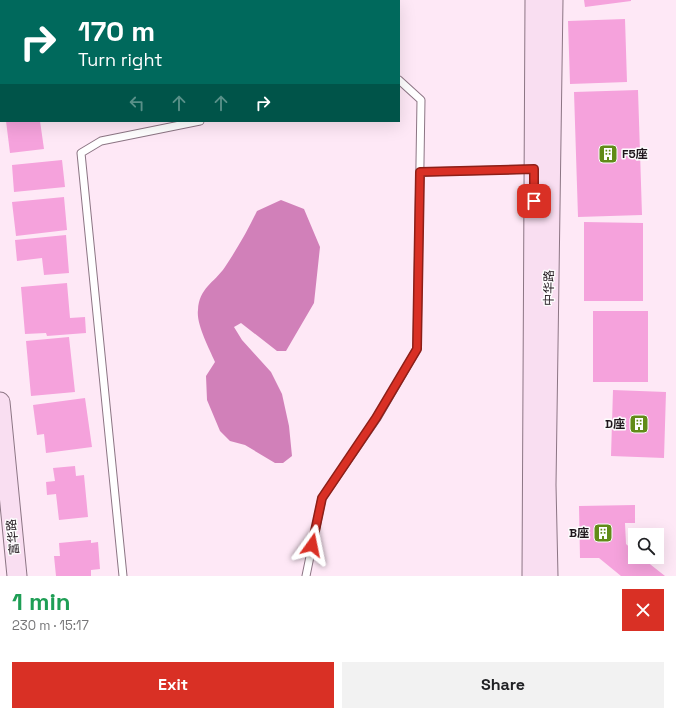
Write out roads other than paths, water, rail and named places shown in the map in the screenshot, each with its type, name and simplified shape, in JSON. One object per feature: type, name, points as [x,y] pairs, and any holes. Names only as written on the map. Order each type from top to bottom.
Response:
[{"type":"street","name":"中华路","points":[[532,576],[535,0]]},
{"type":"street","name":"中华路","points":[[548,576],[546,486],[553,0]]},
{"type":"street","name":"富华路","points":[[0,402],[17,576]]},
{"type":"lane","points":[[306,576],[322,498],[376,418],[417,349],[421,100],[400,81]]},
{"type":"lane","points":[[123,576],[81,153],[101,142],[195,122]]},
{"type":"lane","points":[[420,172],[534,169]]},
{"type":"place","name":"F5座","points":[[608,154]]},
{"type":"place","name":"D座","points":[[639,424]]},
{"type":"place","name":"B座","points":[[603,533]]}]
